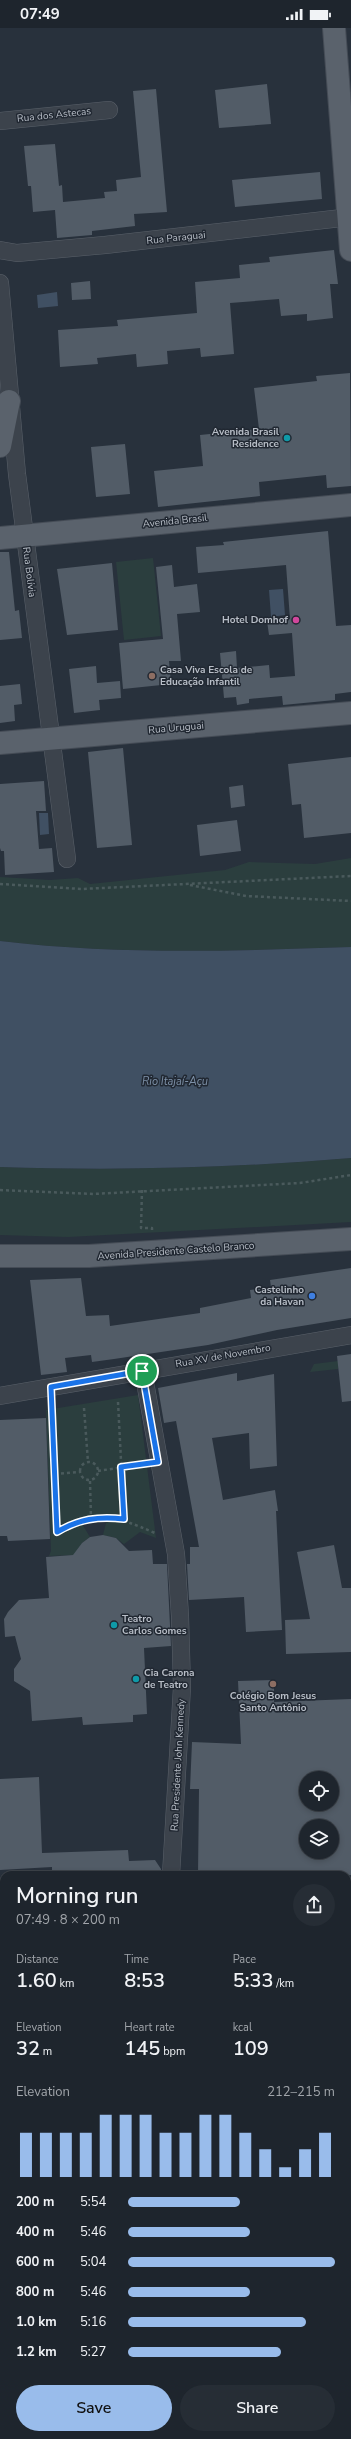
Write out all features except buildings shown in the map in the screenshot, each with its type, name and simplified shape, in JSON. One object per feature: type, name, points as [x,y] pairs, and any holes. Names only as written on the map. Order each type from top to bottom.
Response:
[{"type":"main road","points":[[334,28],[350,217],[351,250]]},
{"type":"main road","points":[[0,446],[9,402]]},
{"type":"main road","name":"Avenida Brasil","points":[[0,538],[351,505]]},
{"type":"main road","name":"Rua Uruguai","points":[[0,743],[351,713]]},
{"type":"main road","name":"Avenida Presidente Castelo Branco","points":[[0,1256],[89,1256],[351,1239]]},
{"type":"street","name":"Rua dos Astecas","points":[[0,121],[109,110]]},
{"type":"street","name":"Rua Paraguai","points":[[0,250],[17,253],[98,246],[350,217]]},
{"type":"street","name":"Rua Bolívia","points":[[0,283],[9,402],[67,859]]},
{"type":"street","name":"Rua XV de Novembro","points":[[0,1396],[351,1334]]},
{"type":"street","name":"Rua Presidente John Kennedy","points":[[142,1371],[176,1554],[180,1616],[182,1687],[171,1871]]},
{"type":"path","points":[[0,884],[82,889],[351,876]]},
{"type":"path","points":[[185,884],[246,896],[351,900]]},
{"type":"path","points":[[0,1190],[93,1194],[142,1190],[300,1183],[351,1175]]},
{"type":"path","points":[[140,1228],[142,1190]]},
{"type":"path","points":[[51,1387],[57,1532],[73,1523],[90,1518],[124,1519],[158,1534]]},
{"type":"path","points":[[118,1402],[124,1519]]},
{"type":"path","points":[[84,1408],[88,1462]]},
{"type":"path","points":[[88,1462],[94,1463],[98,1471],[97,1476],[90,1480],[82,1477],[80,1472],[83,1464],[88,1462]]},
{"type":"path","points":[[98,1471],[158,1462]]},
{"type":"path","points":[[55,1474],[80,1472]]},
{"type":"path","points":[[90,1480],[90,1518]]},
{"type":"shaded area","points":[[153,558],[161,636],[124,640],[116,562]]},
{"type":"shaded area","points":[[351,858],[351,947],[175,951],[87,948],[0,941],[0,877],[50,880],[78,878],[90,884],[225,870],[249,862],[315,864]]},
{"type":"shaded area","points":[[351,1158],[351,1222],[68,1237],[0,1235],[0,1167],[88,1169],[176,1168]]},
{"type":"shaded area","points":[[338,1361],[338,1369],[310,1372],[314,1364]]},
{"type":"shaded area","points":[[138,1395],[156,1538],[140,1532],[124,1544],[116,1538],[103,1535],[107,1519],[82,1524],[90,1537],[82,1543],[74,1555],[49,1556],[51,1551],[46,1410]]},
{"type":"water","points":[[57,292],[58,306],[38,308],[37,295]]},
{"type":"water","points":[[283,589],[285,615],[271,617],[269,590]]},
{"type":"water","points":[[39,813],[48,813],[49,834],[40,835]]},
{"type":"water","name":"Rio Itajaí-Açu","points":[[0,941],[87,948],[175,951],[351,947],[351,1158],[176,1168],[88,1169],[0,1167]]},
{"type":"place","name":"Avenida Brasil Residence","points":[[287,438]]},
{"type":"place","name":"Hotel Domhof","points":[[296,620]]},
{"type":"place","name":"Casa Viva Escola de Educação Infantil","points":[[152,676]]},
{"type":"place","name":"Castelinho da Havan","points":[[312,1296]]},
{"type":"place","name":"Teatro Carlos Gomes","points":[[114,1625]]},
{"type":"place","name":"Cia Carona de Teatro","points":[[136,1679]]},
{"type":"place","name":"Colégio Bom Jesus Santo Antônio","points":[[273,1684]]},
{"type":"route","points":[[142,1371],[158,1462],[121,1467],[124,1519],[107,1517],[90,1518],[73,1523],[57,1532],[51,1387],[142,1371]]}]
